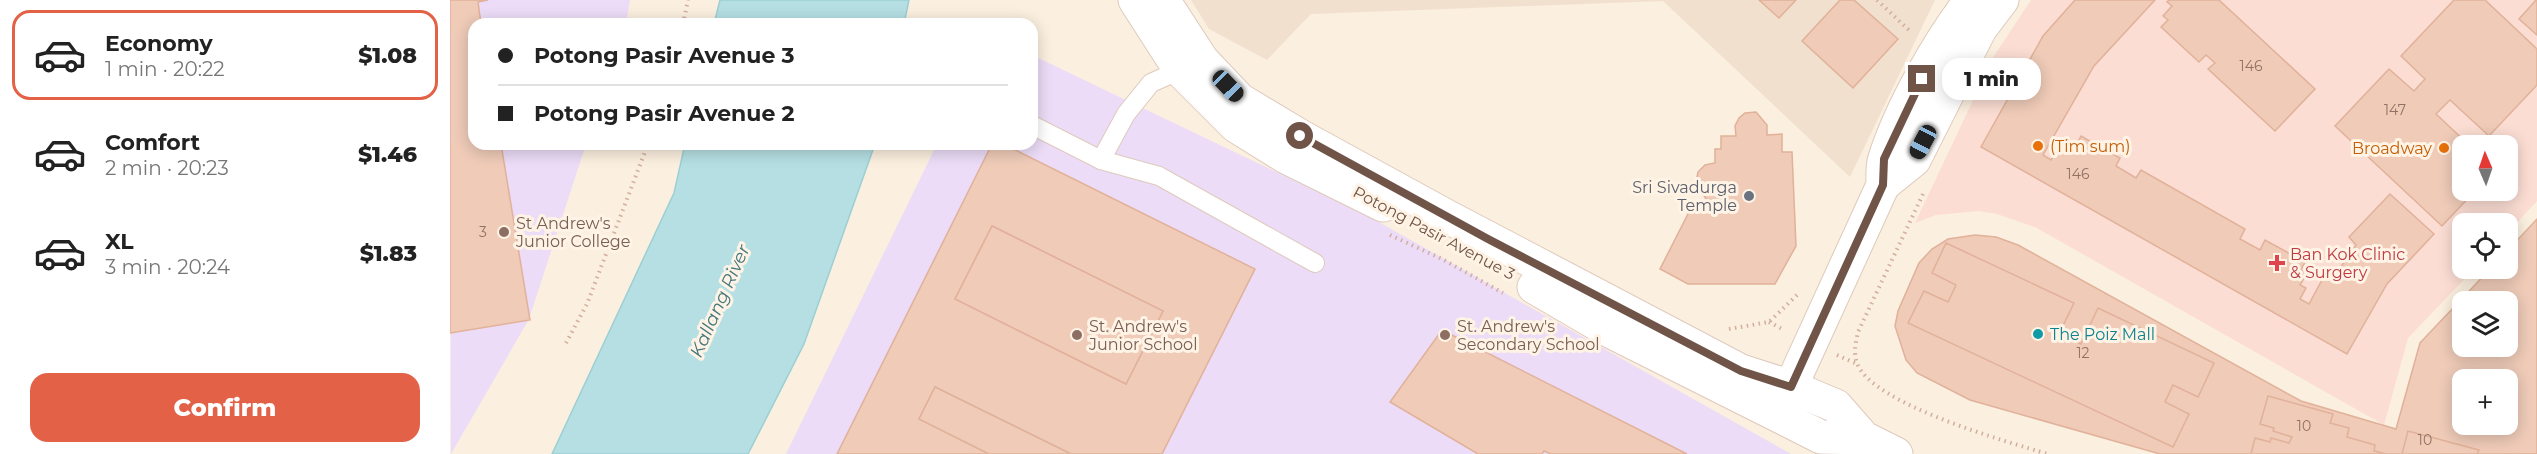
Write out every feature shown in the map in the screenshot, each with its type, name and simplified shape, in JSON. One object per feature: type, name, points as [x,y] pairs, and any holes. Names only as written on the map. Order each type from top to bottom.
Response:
[{"type":"street","name":"Potong Pasir Avenue 3","points":[[1135,0],[1180,70],[1236,126],[1286,157],[1453,239],[1606,329],[1777,416],[1821,437],[1864,438]]},
{"type":"street","name":"Potong Pasir Avenue 3","points":[[1163,0],[1202,60],[1240,99],[1260,112],[1488,239],[1741,371],[1791,387],[1836,406],[1864,438]]},
{"type":"street","points":[[1777,416],[1883,185],[1884,159],[1906,111],[1955,21],[1971,0]]},
{"type":"street","points":[[1883,185],[1914,160],[1980,29],[2002,0]]},
{"type":"street","points":[[1864,438],[1896,454]]},
{"type":"lane","points":[[1101,160],[1126,114],[1151,83],[1180,70]]},
{"type":"lane","points":[[1038,128],[1101,160],[1159,176],[1315,263]]},
{"type":"path","points":[[684,18],[687,0]]},
{"type":"path","points":[[1876,0],[1915,35]]},
{"type":"path","points":[[566,343],[587,304],[646,150]]},
{"type":"path","points":[[1857,364],[1871,384],[1903,402],[1958,425],[2048,454]]},
{"type":"shaded area","name":"St Andrew's Junior College","points":[[450,0],[630,0],[627,18],[468,18],[468,150],[584,150],[529,319],[451,454]]},
{"type":"shaded area","points":[[1191,0],[1935,0],[1850,177],[1663,1],[1311,14],[1267,60],[1209,29]]},
{"type":"shaded area","points":[[2031,0],[2537,0],[2537,201],[2518,221],[2518,213],[2452,213],[2452,279],[2464,279],[2408,338],[2384,425],[2035,227],[1997,214],[1979,211],[1936,215],[1915,223],[1994,56]]},
{"type":"shaded area","name":"St. Andrew's Junior School","points":[[1038,58],[1368,216],[1791,454],[786,454],[934,150],[1038,150]]},
{"type":"water","points":[[720,0],[909,0],[905,18],[716,18]]},
{"type":"water","name":"Kallang River","points":[[684,150],[873,150],[804,344],[748,454],[552,454],[674,193]]},
{"type":"building","points":[[450,0],[488,0],[478,2],[480,18],[468,18],[468,150],[502,150],[530,320],[450,333]]},
{"type":"building","points":[[1759,0],[1796,0],[1779,18]]},
{"type":"building","points":[[1840,0],[1854,0],[1898,39],[1853,88],[1802,41]]},
{"type":"building","points":[[2075,0],[2155,0],[2094,66],[2043,155],[2051,160],[2058,149],[2063,151],[2069,140],[2077,144],[2081,136],[2120,158],[2116,166],[2136,178],[2141,170],[2245,229],[2240,239],[2260,250],[2265,240],[2305,262],[2301,270],[2307,273],[2300,285],[2306,288],[2300,299],[2309,304],[2329,267],[2338,271],[2356,245],[2349,237],[2390,194],[2434,234],[2387,284],[2347,354],[1981,147],[2043,36]]},
{"type":"building","points":[[2169,0],[2219,0],[2315,89],[2275,131],[2208,69],[2215,63],[2206,55],[2199,62],[2161,27],[2168,20],[2163,16],[2172,6],[2167,2]]},
{"type":"building","points":[[2454,0],[2485,0],[2537,49],[2537,85],[2490,135],[2450,100],[2436,114],[2458,135],[2452,135],[2452,201],[2466,201],[2442,226],[2335,126],[2389,69],[2414,91],[2425,79],[2401,56]]},
{"type":"building","points":[[2537,0],[2537,35],[2519,19]]},
{"type":"building","name":"Sri Sivadurga Temple","points":[[1756,112],[1767,125],[1767,135],[1782,134],[1782,152],[1792,152],[1796,246],[1775,284],[1688,284],[1660,269],[1691,208],[1713,207],[1713,201],[1706,199],[1696,182],[1698,172],[1705,165],[1715,163],[1715,149],[1721,149],[1721,136],[1736,136],[1735,126],[1739,118],[1745,113]]},
{"type":"building","points":[[989,150],[1015,150],[1255,269],[1162,454],[1071,454],[935,387],[919,419],[989,454],[837,454]],"holes":[[[992,226],[1163,311],[1126,384],[955,299]]]},
{"type":"building","name":"The Poiz Mall","points":[[2537,219],[2537,454],[2160,454],[1970,400],[1917,373],[1906,360],[1895,326],[1898,311],[1919,263],[1932,249],[1948,239],[1975,235],[1996,237],[2018,245],[2301,401],[2396,429],[2420,343],[2452,309],[2452,357],[2518,357],[2518,291],[2469,291],[2481,279],[2518,279],[2518,239]]},
{"type":"building","points":[[992,226],[1163,311],[1126,384],[955,299]]},
{"type":"building","points":[[1946,243],[2074,303],[2059,334],[2081,344],[2098,308],[2214,363],[2198,397],[2173,385],[2165,402],[2189,414],[2173,447],[1908,323],[1924,291],[1948,302],[1956,285],[1932,273]]},
{"type":"building","points":[[1442,330],[1687,454],[1551,454],[1544,451],[1542,454],[1478,454],[1390,402]]},
{"type":"building","points":[[935,387],[1071,454],[989,454],[919,419]]},
{"type":"building","points":[[2268,396],[2333,414],[2330,423],[2349,428],[2347,437],[2375,445],[2374,451],[2386,454],[2251,454],[2255,438],[2270,442],[2271,438],[2289,443],[2292,437],[2260,424]]},
{"type":"building","points":[[2408,431],[2479,450],[2477,454],[2402,454]]},
{"type":"place","name":"(Tim sum)","points":[[2038,146]]},
{"type":"place","name":"Broadway","points":[[2444,148]]},
{"type":"place","name":"Sri Sivadurga Temple","points":[[1749,196]]},
{"type":"place","name":"St Andrew's Junior College","points":[[504,232]]},
{"type":"place","name":"Ban Kok Clinic & Surgery","points":[[2277,263]]},
{"type":"place","name":"The Poiz Mall","points":[[2038,334]]},
{"type":"place","name":"St. Andrew's Junior School","points":[[1077,335]]},
{"type":"place","name":"St. Andrew's Secondary School","points":[[1445,335]]},
{"type":"route","points":[[1300,136],[1381,178],[1488,239],[1741,371],[1791,387],[1809,342],[1883,185],[1884,159],[1922,79]]}]
